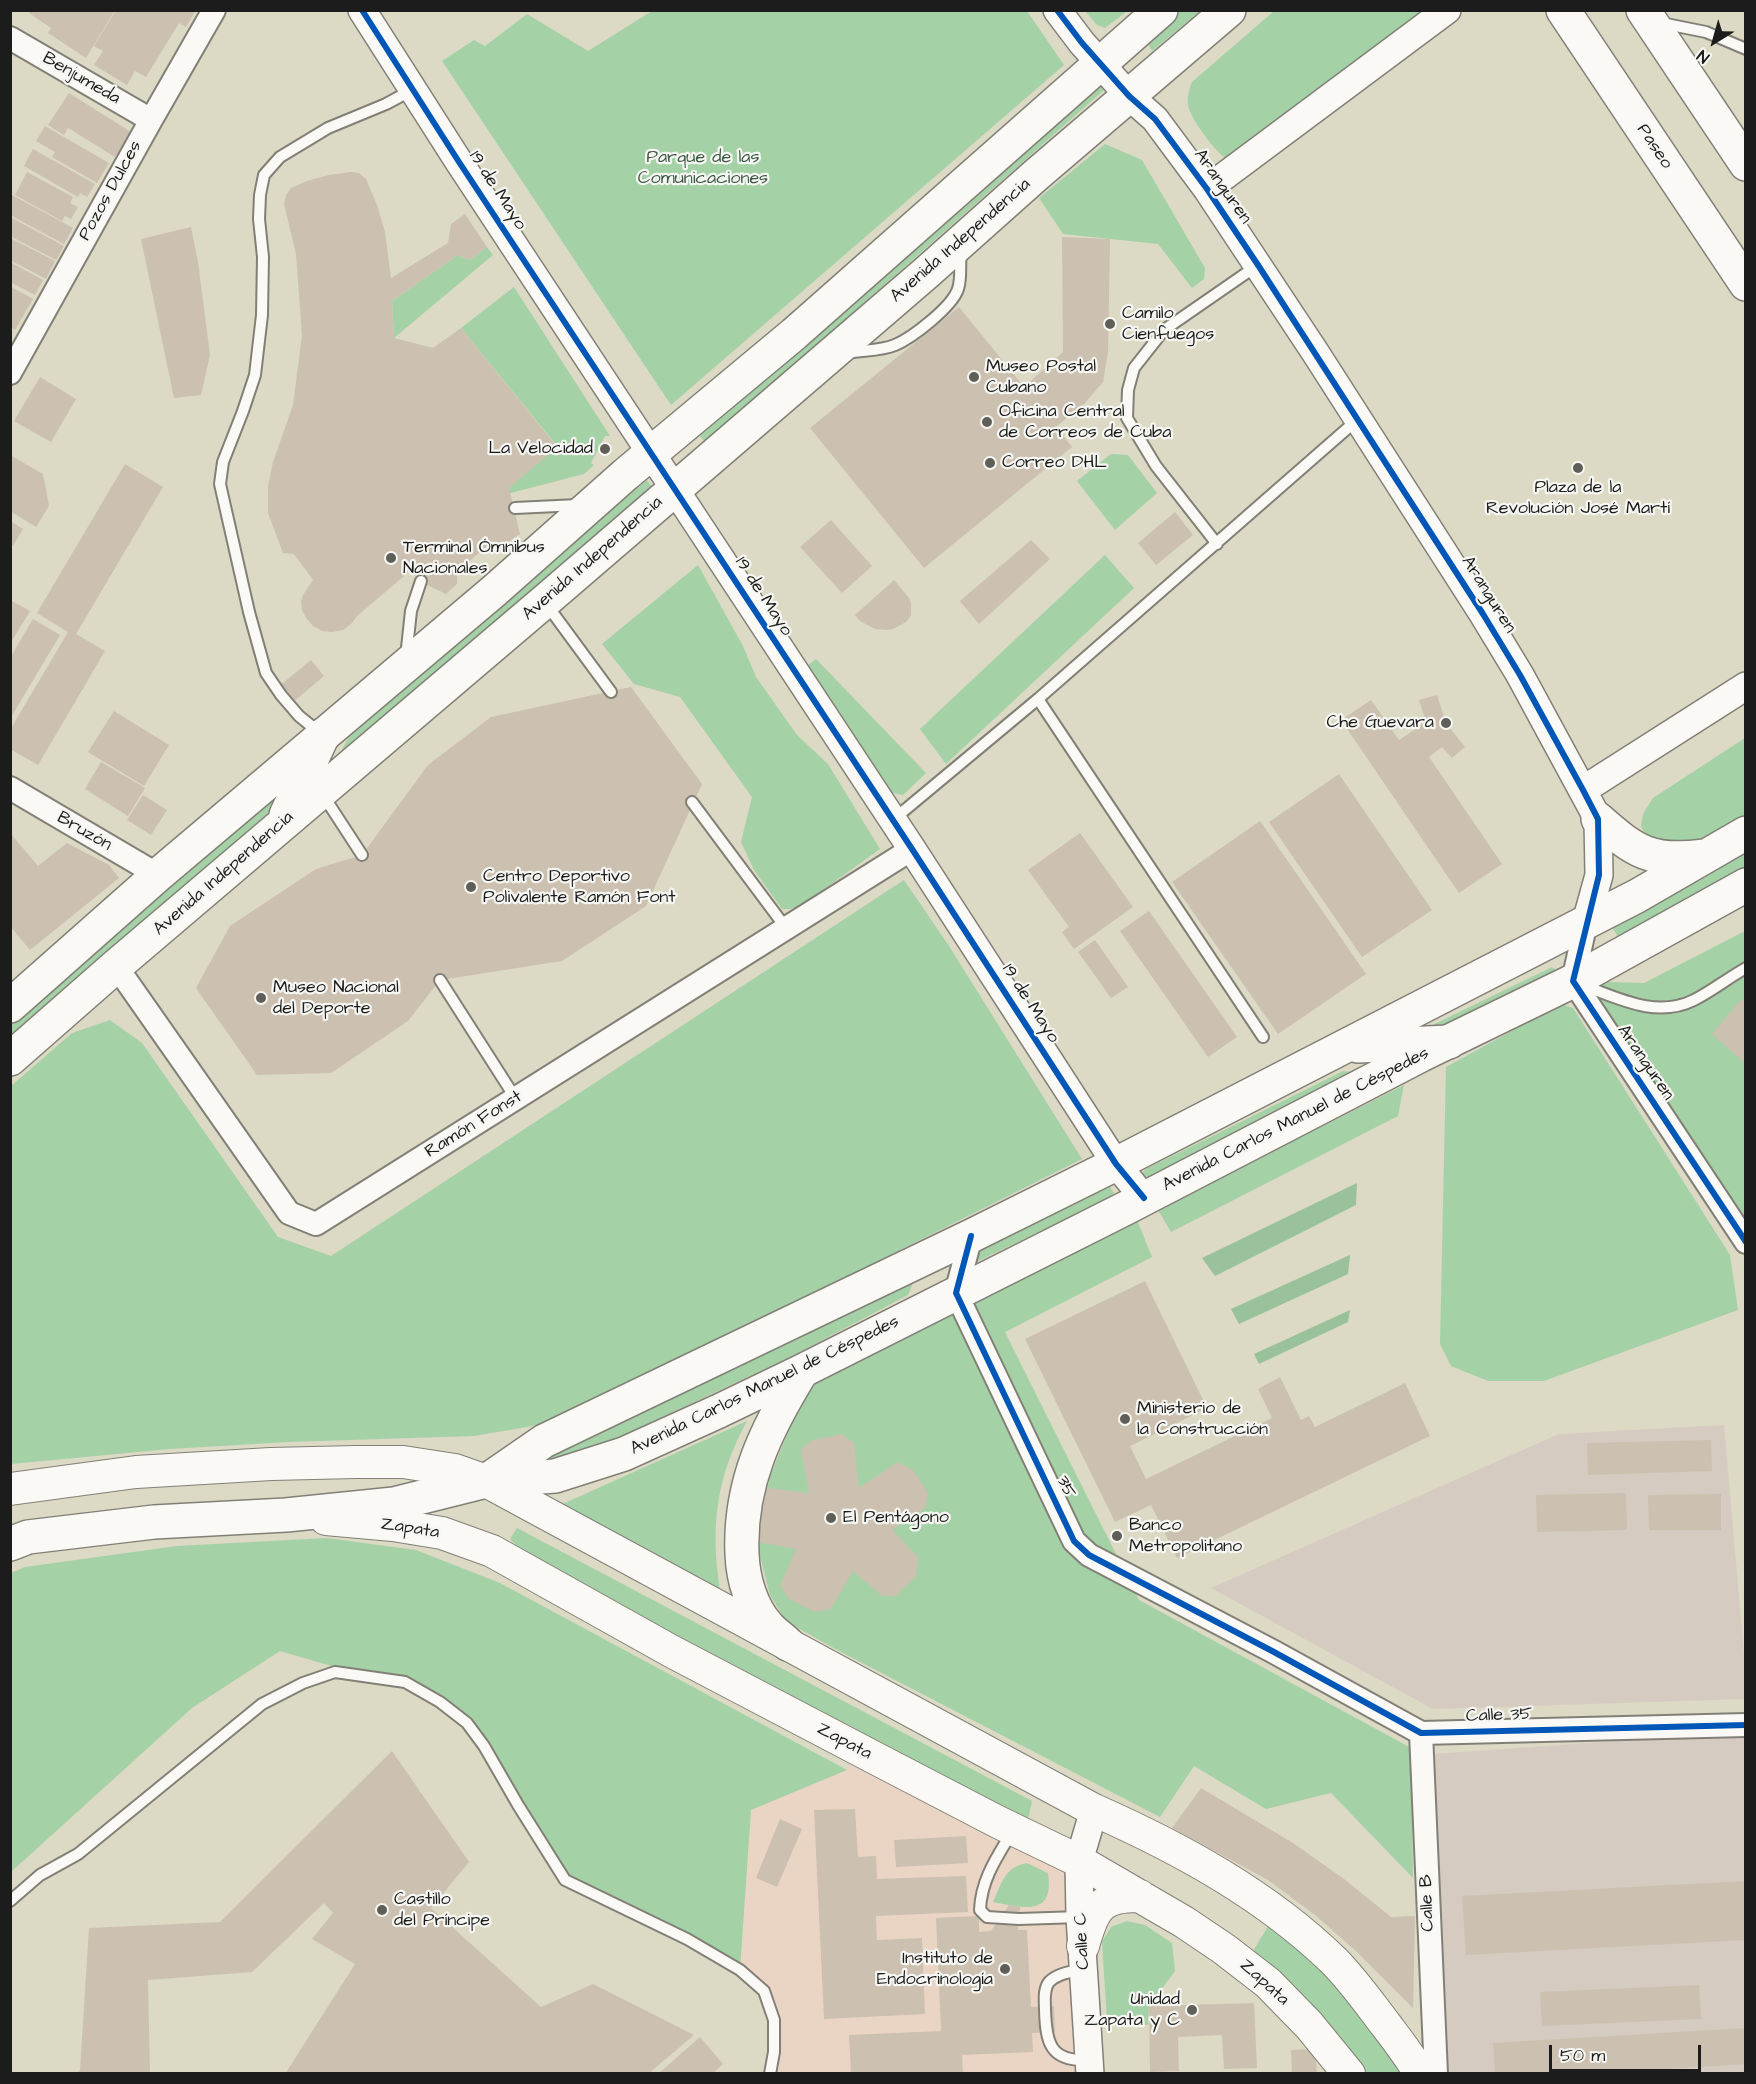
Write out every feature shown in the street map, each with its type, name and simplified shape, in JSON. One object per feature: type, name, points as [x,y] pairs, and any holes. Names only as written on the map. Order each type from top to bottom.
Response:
[{"type":"main road","points":[[10,1006],[158,875],[405,666],[651,453],[803,326],[1161,10]]},
{"type":"main road","name":"Avenida Independencia","points":[[10,1059],[545,601],[1229,10]]},
{"type":"main road","name":"Paseo","points":[[1563,10],[1746,284]]},
{"type":"main road","points":[[1647,16],[1746,164]]},
{"type":"main road","points":[[281,825],[323,735]]},
{"type":"main road","points":[[1598,819],[1624,843],[1653,855],[1679,859],[1708,855]]},
{"type":"main road","points":[[486,1481],[544,1441],[1116,1164],[1637,896],[1746,833]]},
{"type":"main road","name":"Avenida Carlos Manuel de Céspedes","points":[[486,1481],[555,1476],[624,1454],[719,1411],[1615,960],[1746,885]]},
{"type":"main road","points":[[1615,960],[1661,947],[1694,934],[1746,907]]},
{"type":"main road","points":[[1344,1048],[1449,1042]]},
{"type":"main road","points":[[788,1644],[767,1625],[746,1585],[741,1531],[746,1494],[756,1461],[781,1406],[802,1371]]},
{"type":"main road","points":[[10,1489],[136,1472],[271,1464],[356,1462],[403,1462],[455,1470],[486,1481],[1094,1810],[1139,1830],[1230,1881],[1272,1908],[1335,1962],[1363,1994],[1420,2073]]},
{"type":"main road","name":"Zapata","points":[[16,1540],[154,1522],[286,1515],[394,1504],[486,1481]]},
{"type":"main road","name":"Zapata","points":[[286,1515],[393,1525],[442,1533],[492,1551],[671,1651],[1079,1861],[1140,1896],[1216,1943],[1268,1983],[1309,2025],[1349,2073]]},
{"type":"main road","points":[[1083,1944],[1090,1919],[1101,1904],[1113,1898],[1140,1896]]},
{"type":"street","name":"Pozos Dulces","points":[[10,373],[214,10]]},
{"type":"street","name":"19 de Mayo","points":[[362,10],[459,162],[912,849],[1116,1164],[1144,1198]]},
{"type":"street","name":"Aranguren","points":[[1057,10],[1129,96],[1155,119],[1207,189],[1483,614],[1520,675],[1598,819],[1599,875],[1573,981],[1746,1242]]},
{"type":"street","points":[[1207,189],[1447,10]]},
{"type":"street","name":"Benjumeda","points":[[10,38],[151,120]]},
{"type":"street","points":[[1583,790],[1746,686]]},
{"type":"street","name":"Bruzón","points":[[10,788],[158,875]]},
{"type":"street","name":"Ramón Fonst","points":[[116,966],[289,1213],[316,1224],[912,849]]},
{"type":"street","points":[[956,1293],[971,1236]]},
{"type":"street","name":"35","points":[[956,1293],[1074,1541],[1089,1555],[1274,1652],[1421,1733]]},
{"type":"street","name":"Calle 35","points":[[1421,1733],[1746,1725]]},
{"type":"street","name":"Calle B","points":[[1421,1733],[1437,2073]]},
{"type":"street","name":"Calle C","points":[[1090,2067],[1079,1861],[1094,1810]]},
{"type":"lane","points":[[1647,16],[1706,32],[1746,49]]},
{"type":"lane","points":[[323,735],[298,716],[266,673],[249,612],[220,484],[223,462],[255,375],[262,315],[263,257],[259,219],[260,195],[264,175],[280,157],[328,128],[399,98],[413,89]]},
{"type":"lane","points":[[1217,544],[1156,466],[1127,418],[1128,390],[1134,368],[1164,330],[1258,265]]},
{"type":"lane","points":[[892,820],[1038,699],[1358,420]]},
{"type":"lane","points":[[515,508],[591,505]]},
{"type":"lane","points":[[405,666],[411,611],[421,581]]},
{"type":"lane","points":[[545,601],[611,692]]},
{"type":"lane","points":[[1038,699],[1263,1037]]},
{"type":"lane","points":[[321,791],[362,855]]},
{"type":"lane","points":[[692,802],[786,928]]},
{"type":"lane","points":[[1573,981],[1644,1007],[1668,1008],[1693,1000],[1746,968]]},
{"type":"lane","points":[[440,980],[516,1099]]},
{"type":"lane","points":[[10,1900],[40,1875],[78,1854],[262,1704],[303,1683],[335,1672],[405,1682],[440,1702],[467,1723],[484,1746],[566,1880],[687,1939],[740,1970],[764,1991],[774,2019],[774,2052],[770,2073]]},
{"type":"lane","points":[[1013,1829],[989,1870],[981,1896],[980,1910],[987,1917],[1018,1919],[1083,1944],[1047,1986],[1045,1995],[1046,2034],[1050,2044],[1061,2055],[1090,2067]]},
{"type":"shaded area","points":[[1724,1425],[1745,1666],[1745,1699],[1433,1709],[1211,1588],[1559,1434]]},
{"type":"shaded area","points":[[1745,1732],[1745,2073],[1436,2073],[1433,1754]]},
{"type":"shaded area","points":[[873,1757],[1079,1861],[1083,2073],[770,2073],[774,2052],[764,1991],[740,1970],[751,1810]]},
{"type":"green space","name":"Parque de las Comunicaciones","points":[[652,11],[1027,11],[1064,65],[671,405],[442,61],[474,40],[485,46],[527,14],[588,51]]},
{"type":"green space","points":[[1085,11],[1127,11],[1105,28],[1097,25]]},
{"type":"green space","points":[[1181,11],[1200,11],[1152,51],[1146,40]]},
{"type":"green space","points":[[1274,11],[1436,11],[1227,159],[1210,142],[1193,118],[1188,105],[1190,88],[1192,82]]},
{"type":"green space","points":[[1100,80],[1104,90],[706,443],[700,436],[966,206]]},
{"type":"green space","points":[[1105,144],[1142,160],[1205,268],[1204,279],[1192,288],[1158,244],[1063,234],[1039,198]]},
{"type":"green space","points":[[487,247],[493,255],[394,338],[392,301],[458,255],[470,260]]},
{"type":"green space","points":[[514,287],[610,436],[605,436],[591,463],[594,465],[584,474],[499,496],[557,446],[461,328]]},
{"type":"green space","points":[[1111,454],[1128,455],[1157,493],[1115,530],[1077,481]]},
{"type":"green space","points":[[647,480],[653,488],[335,762],[354,728]]},
{"type":"green space","points":[[1105,555],[1134,588],[946,764],[920,729]]},
{"type":"green space","points":[[698,565],[743,646],[756,677],[797,735],[828,764],[880,849],[802,905],[791,909],[782,909],[754,870],[741,842],[752,797],[680,697],[634,684],[602,644]]},
{"type":"green space","points":[[816,659],[926,773],[903,795],[885,791],[803,669]]},
{"type":"green space","points":[[1745,738],[1745,824],[1688,849],[1645,835],[1641,826],[1643,814],[1653,798]]},
{"type":"green space","points":[[289,780],[270,811],[11,1037],[11,1020]]},
{"type":"green space","points":[[1745,849],[1745,866],[1620,940],[1612,927]]},
{"type":"green space","points":[[904,880],[949,946],[1082,1159],[556,1422],[474,1436],[288,1442],[170,1449],[11,1464],[11,1086],[72,1033],[110,1020],[142,1043],[278,1237],[331,1256]]},
{"type":"green space","points":[[1745,931],[1745,1242],[1573,981],[1644,983]]},
{"type":"green space","points":[[1552,967],[1556,970],[1550,980],[1443,1030],[1414,1034]]},
{"type":"green space","points":[[1561,1004],[1573,1008],[1730,1255],[1738,1310],[1544,1381],[1488,1381],[1451,1366],[1440,1344],[1446,1067]]},
{"type":"green space","points":[[1343,1071],[1364,1073],[1149,1181],[1142,1179],[1141,1174],[1146,1169]]},
{"type":"green space","points":[[1404,1085],[1398,1116],[1171,1232],[1158,1210]]},
{"type":"green space","points":[[1357,1183],[1356,1205],[1215,1276],[1202,1258]]},
{"type":"green space","points":[[1106,1186],[1110,1187],[1114,1193],[1111,1197],[976,1262],[983,1245]]},
{"type":"green space","points":[[1137,1220],[1152,1257],[1005,1332],[1139,1600],[1411,1748],[1413,1878],[1331,1793],[1266,1809],[1194,1766],[1160,1817],[787,1622],[770,1595],[758,1548],[769,1479],[796,1412],[815,1384]]},
{"type":"green space","points":[[1350,1255],[1348,1274],[1239,1324],[1231,1309]]},
{"type":"green space","points":[[916,1276],[908,1295],[792,1356],[607,1443],[538,1466],[571,1445],[772,1351]]},
{"type":"green space","points":[[1350,1310],[1348,1322],[1259,1364],[1254,1354]]},
{"type":"green space","points":[[747,1421],[728,1462],[718,1503],[716,1545],[720,1590],[556,1507]]},
{"type":"green space","points":[[517,1528],[1032,1801],[1027,1824],[537,1566],[510,1539]]},
{"type":"green space","points":[[327,1538],[416,1550],[500,1583],[847,1770],[751,1810],[740,1970],[565,1880],[467,1723],[405,1682],[369,1677],[280,1651],[192,1708],[11,1872],[11,1573],[25,1567],[177,1546]]},
{"type":"green space","points":[[1027,1863],[1048,1873],[1047,1897],[1042,1903],[1025,1907],[993,1902],[1009,1872]]},
{"type":"green space","points":[[1127,1921],[1145,1925],[1172,1943],[1175,1971],[1149,2006],[1148,2025],[1107,2021],[1102,1942],[1111,1927]]},
{"type":"green space","points":[[1270,1923],[1327,1968],[1408,2073],[1361,2073],[1250,1956]]},
{"type":"building","points":[[31,10],[115,10],[86,58],[48,33],[51,28],[29,13]]},
{"type":"building","points":[[116,10],[196,10],[186,27],[179,23],[146,77],[135,71],[127,85],[94,65],[103,51],[94,46]]},
{"type":"building","points":[[69,93],[131,132],[115,157],[68,128],[64,135],[48,125]]},
{"type":"building","points":[[45,126],[109,163],[97,183],[52,157],[55,152],[36,141]]},
{"type":"building","points":[[33,149],[95,184],[87,197],[80,193],[78,197],[24,166]]},
{"type":"building","points":[[27,172],[73,197],[70,203],[78,207],[71,219],[65,216],[62,221],[15,195]]},
{"type":"building","points":[[351,172],[359,173],[366,179],[377,205],[385,232],[391,278],[448,243],[451,224],[465,214],[487,247],[470,260],[458,255],[392,301],[394,338],[433,348],[461,328],[557,447],[509,488],[520,534],[500,547],[488,545],[457,572],[457,584],[446,594],[423,583],[410,571],[357,616],[352,623],[343,630],[332,632],[322,631],[313,626],[302,610],[303,595],[313,580],[294,554],[283,553],[268,513],[268,486],[273,462],[293,405],[302,335],[296,254],[284,204],[286,195],[291,188],[307,181]]},
{"type":"building","points":[[10,194],[73,228],[64,244],[10,215]]},
{"type":"building","points":[[10,217],[64,246],[56,260],[10,236]]},
{"type":"building","points":[[191,227],[210,355],[201,395],[174,398],[141,239]]},
{"type":"building","points":[[1062,237],[1110,239],[1108,352],[1103,382],[1084,404],[1056,427],[1072,447],[924,568],[810,428],[959,307],[1024,387],[1063,352]]},
{"type":"building","points":[[10,238],[55,261],[46,279],[10,260]]},
{"type":"building","points":[[10,262],[43,280],[35,295],[10,282]]},
{"type":"building","points":[[10,286],[33,299],[15,330],[10,327]]},
{"type":"building","points":[[40,377],[76,399],[51,442],[14,421]]},
{"type":"building","points":[[10,455],[43,474],[49,506],[36,527],[10,511]]},
{"type":"building","points":[[125,464],[163,487],[76,634],[105,651],[38,765],[10,749],[10,730],[68,632],[37,613]]},
{"type":"building","points":[[1175,512],[1193,535],[1156,565],[1138,543]]},
{"type":"building","points":[[831,520],[872,566],[842,593],[800,547]]},
{"type":"building","points":[[10,521],[23,529],[13,546],[10,545]]},
{"type":"building","points":[[1031,540],[1050,559],[979,624],[960,601]]},
{"type":"building","points":[[894,580],[911,603],[911,615],[906,622],[886,630],[875,629],[860,621],[855,615]]},
{"type":"building","points":[[10,600],[30,611],[10,644]]},
{"type":"building","points":[[33,619],[60,635],[10,719],[10,658]]},
{"type":"building","points":[[311,660],[324,676],[292,703],[278,687]]},
{"type":"building","name":"Centro Deportivo Polivalente Ramón Font","points":[[631,687],[702,784],[646,906],[562,961],[440,980],[408,1021],[331,1073],[257,1075],[196,988],[230,926],[316,869],[362,855],[428,765],[491,717]]},
{"type":"building","points":[[1437,695],[1446,723],[1465,747],[1452,758],[1442,747],[1429,757],[1502,864],[1459,893],[1341,720],[1371,700],[1399,740],[1426,722],[1419,700]]},
{"type":"building","points":[[114,711],[169,745],[144,786],[88,752]]},
{"type":"building","points":[[101,762],[145,788],[128,816],[85,789]]},
{"type":"building","points":[[1339,774],[1432,910],[1362,957],[1269,822]]},
{"type":"building","points":[[143,795],[167,810],[151,835],[127,820]]},
{"type":"building","points":[[1260,821],[1366,974],[1278,1034],[1172,882]]},
{"type":"building","points":[[10,833],[38,866],[67,843],[109,865],[119,878],[30,950],[10,926]]},
{"type":"building","points":[[1080,833],[1133,907],[1074,949],[1062,932],[1069,927],[1028,870]]},
{"type":"building","points":[[1149,911],[1237,1037],[1208,1057],[1120,931]]},
{"type":"building","points":[[1095,940],[1128,987],[1111,998],[1078,952]]},
{"type":"building","points":[[1746,997],[1746,1064],[1712,1034]]},
{"type":"building","name":"Ministerio de la Construcción","points":[[1145,1281],[1207,1408],[1130,1446],[1146,1479],[1272,1418],[1258,1389],[1280,1377],[1301,1420],[1309,1416],[1315,1427],[1405,1383],[1430,1436],[1177,1558],[1151,1505],[1115,1522],[1025,1339]]},
{"type":"building","name":"El Pentágono","points":[[842,1434],[854,1443],[859,1488],[898,1462],[913,1470],[928,1493],[925,1508],[892,1530],[918,1557],[916,1576],[896,1596],[882,1596],[853,1571],[831,1609],[815,1612],[789,1599],[780,1586],[796,1549],[757,1542],[755,1499],[767,1488],[809,1493],[801,1450],[810,1441]]},
{"type":"building","points":[[1711,1440],[1712,1471],[1588,1475],[1587,1443]]},
{"type":"building","points":[[1626,1493],[1627,1530],[1537,1532],[1536,1495]]},
{"type":"building","points":[[1721,1494],[1721,1530],[1649,1530],[1648,1495]]},
{"type":"building","name":"Castillo del Príncipe","points":[[392,1751],[469,1862],[431,1908],[541,2007],[593,1984],[694,2035],[648,2074],[285,2074],[355,1964],[312,1939],[333,1913],[324,1903],[252,1972],[148,1980],[150,2074],[77,2074],[80,2070],[89,1928],[220,1922]]},
{"type":"building","points":[[1201,1788],[1293,1843],[1344,1879],[1391,1917],[1415,1916],[1413,2008],[1357,1952],[1315,1915],[1268,1880],[1172,1828]]},
{"type":"building","points":[[855,1809],[858,1857],[876,1856],[877,1879],[966,1876],[968,1912],[876,1916],[877,1940],[922,1938],[925,2014],[824,2019],[814,1810]]},
{"type":"building","points":[[780,1819],[802,1829],[777,1887],[756,1878]]},
{"type":"building","points":[[966,1836],[968,1863],[896,1867],[894,1840]]},
{"type":"building","points":[[1746,1881],[1746,1940],[1466,1955],[1462,1896]]},
{"type":"building","points":[[1009,1905],[1020,1907],[1018,1930],[1027,1930],[1031,2007],[1054,2006],[1055,2032],[1032,2033],[1033,2052],[962,2055],[963,2074],[851,2074],[849,2035],[941,2031],[936,1918],[979,1916],[979,1932],[991,1931]]},
{"type":"building","points":[[1699,1985],[1701,2019],[1542,2026],[1540,1992]]},
{"type":"building","points":[[1254,2003],[1257,2068],[1224,2069],[1222,2035],[1178,2037],[1179,2071],[1150,2072],[1149,2006]]},
{"type":"building","points":[[1746,2028],[1746,2064],[1590,2074],[1495,2074],[1493,2043]]},
{"type":"building","points":[[700,2037],[723,2064],[712,2074],[658,2074]]},
{"type":"building","points":[[1315,2049],[1317,2074],[1292,2074],[1291,2050]]},
{"type":"cycle path","points":[[362,10],[459,162],[912,849],[1116,1164],[1144,1198]]},
{"type":"cycle path","points":[[1057,10],[1082,43],[1129,96],[1155,119],[1207,189],[1483,614],[1520,675],[1598,819],[1599,875],[1573,981],[1746,1242]]},
{"type":"cycle path","points":[[971,1236],[956,1293],[1074,1541],[1089,1555],[1274,1652],[1421,1733],[1746,1725]]},
{"type":"place","name":"Camilo Cienfuegos","points":[[1110,324]]},
{"type":"place","name":"Museo Postal Cubano","points":[[974,377]]},
{"type":"place","name":"Oficina Central de Correos de Cuba","points":[[987,422]]},
{"type":"place","name":"La Velocidad","points":[[605,449]]},
{"type":"place","name":"Correo DHL","points":[[990,463]]},
{"type":"place","name":"Plaza de la Revolución José Martí","points":[[1578,468]]},
{"type":"place","name":"Terminal Ómnibus Nacionales","points":[[391,558]]},
{"type":"place","name":"Che Guevara","points":[[1446,723]]},
{"type":"place","name":"Centro Deportivo Polivalente Ramón Font","points":[[471,887]]},
{"type":"place","name":"Museo Nacional del Deporte","points":[[261,998]]},
{"type":"place","name":"Ministerio de la Construcción","points":[[1125,1419]]},
{"type":"place","name":"El Pentágono","points":[[831,1518]]},
{"type":"place","name":"Banco Metropolitano","points":[[1117,1536]]},
{"type":"place","name":"Castillo del Príncipe","points":[[382,1910]]},
{"type":"place","name":"Instituto de Endocrinología","points":[[1005,1969]]},
{"type":"place","name":"Unidad Zapata y C","points":[[1192,2010]]}]
